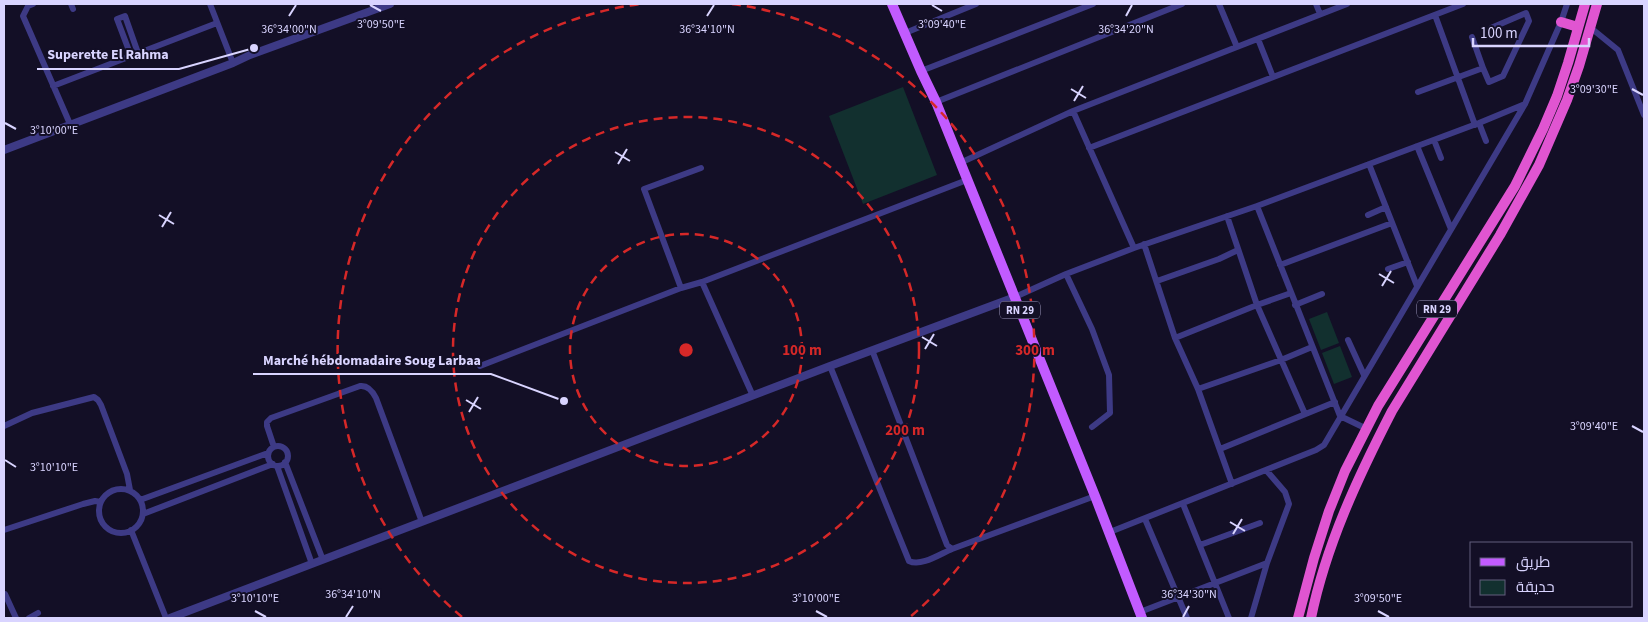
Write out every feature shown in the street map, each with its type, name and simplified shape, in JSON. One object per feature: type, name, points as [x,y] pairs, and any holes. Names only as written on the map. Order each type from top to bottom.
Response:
[{"type":"highway","name":"RN 29","points":[[1298,618],[1329,511],[1345,471],[1378,406],[1406,358],[1515,186],[1543,129],[1556,96],[1568,63],[1584,4]]},
{"type":"highway","name":"RN 29","points":[[1311,618],[1316,595],[1339,526],[1359,478],[1392,411],[1528,186],[1567,100],[1597,4]]},
{"type":"highway","points":[[1562,17],[1578,28]]},
{"type":"main road","name":"RN 29","points":[[892,4],[936,102],[1110,532],[1141,615]]},
{"type":"street","points":[[33,4],[28,6],[23,16],[70,124]]},
{"type":"street","points":[[210,4],[233,63]]},
{"type":"street","points":[[4,150],[250,55],[390,4]]},
{"type":"street","points":[[905,33],[976,4]]},
{"type":"street","points":[[921,71],[1085,5],[1093,4]]},
{"type":"street","points":[[936,102],[1182,4]]},
{"type":"street","points":[[1219,4],[1237,46]]},
{"type":"street","points":[[1316,4],[1320,14]]},
{"type":"street","points":[[960,163],[1072,110],[1347,4]]},
{"type":"street","points":[[1089,148],[1463,4]]},
{"type":"street","points":[[1560,4],[1562,17]]},
{"type":"street","points":[[1110,532],[1322,447],[1525,104],[1567,4]]},
{"type":"street","points":[[1472,37],[1489,82],[1503,76],[1529,21],[1526,14],[1490,28]]},
{"type":"street","points":[[1435,15],[1458,78],[1486,141]]},
{"type":"street","points":[[130,56],[117,19],[125,16],[138,54]]},
{"type":"street","points":[[53,86],[217,23]]},
{"type":"street","points":[[1591,28],[1618,50],[1644,115]]},
{"type":"street","points":[[1258,38],[1274,77]]},
{"type":"street","points":[[1418,92],[1483,68]]},
{"type":"street","points":[[131,530],[168,618],[1015,297],[1066,274],[1144,244],[1257,206],[1477,124],[1525,104]]},
{"type":"street","points":[[1072,110],[1134,248]]},
{"type":"street","points":[[1434,140],[1441,158]]},
{"type":"street","points":[[1417,146],[1451,229]]},
{"type":"street","points":[[1369,164],[1417,286]]},
{"type":"street","points":[[681,288],[644,189],[701,168]]},
{"type":"street","points":[[480,366],[966,180]]},
{"type":"street","points":[[1257,206],[1340,416],[1367,429]]},
{"type":"street","points":[[1368,215],[1386,207]]},
{"type":"street","points":[[1227,216],[1257,305],[1305,414]]},
{"type":"street","points":[[1280,265],[1392,223]]},
{"type":"street","points":[[1144,244],[1175,338],[1198,389],[1232,484]]},
{"type":"street","points":[[1157,280],[1219,259],[1238,250]]},
{"type":"street","points":[[1388,269],[1408,262]]},
{"type":"street","points":[[1066,274],[1092,329],[1109,376],[1110,413],[1092,427]]},
{"type":"street","points":[[702,282],[753,396]]},
{"type":"street","points":[[1175,338],[1291,293]]},
{"type":"street","points":[[1295,305],[1322,294]]},
{"type":"street","points":[[1348,340],[1364,376]]},
{"type":"street","points":[[1198,389],[1312,347]]},
{"type":"street","points":[[872,350],[947,545],[952,549]]},
{"type":"street","points":[[830,366],[909,561],[921,562],[1095,496]]},
{"type":"street","points":[[274,447],[267,426],[267,422],[271,418],[360,386],[368,388],[373,391],[376,398],[422,522]]},
{"type":"street","points":[[4,426],[32,413],[94,397],[98,400],[104,414],[127,474],[130,490],[140,500],[143,514],[139,523],[131,530],[117,532],[108,528],[100,516],[101,502],[110,491],[130,490]]},
{"type":"street","points":[[1220,449],[1335,402]]},
{"type":"street","points":[[140,500],[268,453],[278,446],[286,450],[287,459],[285,462],[322,560]]},
{"type":"street","points":[[268,453],[268,458],[275,465],[312,564]]},
{"type":"street","points":[[143,514],[285,462]]},
{"type":"street","points":[[1251,618],[1267,563],[1290,504],[1285,492],[1266,470]]},
{"type":"street","points":[[4,530],[83,504],[95,501],[101,502]]},
{"type":"street","points":[[1183,504],[1229,618]]},
{"type":"street","points":[[1145,519],[1187,618]]},
{"type":"street","points":[[1200,545],[1260,523]]},
{"type":"street","points":[[1141,615],[1178,598],[1267,563]]},
{"type":"street","points":[[5,594],[16,618]]},
{"type":"street","points":[[29,618],[38,613]]},
{"type":"green space","points":[[903,87],[937,175],[863,204],[829,116]]},
{"type":"green space","points":[[1327,312],[1339,343],[1321,350],[1309,319]]},
{"type":"green space","points":[[1340,346],[1352,377],[1334,384],[1322,353]]},
{"type":"place","name":"Superette El Rahma","points":[[254,48]]},
{"type":"place","name":"Marché hébdomadaire Soug Larbaa","points":[[564,401]]}]
